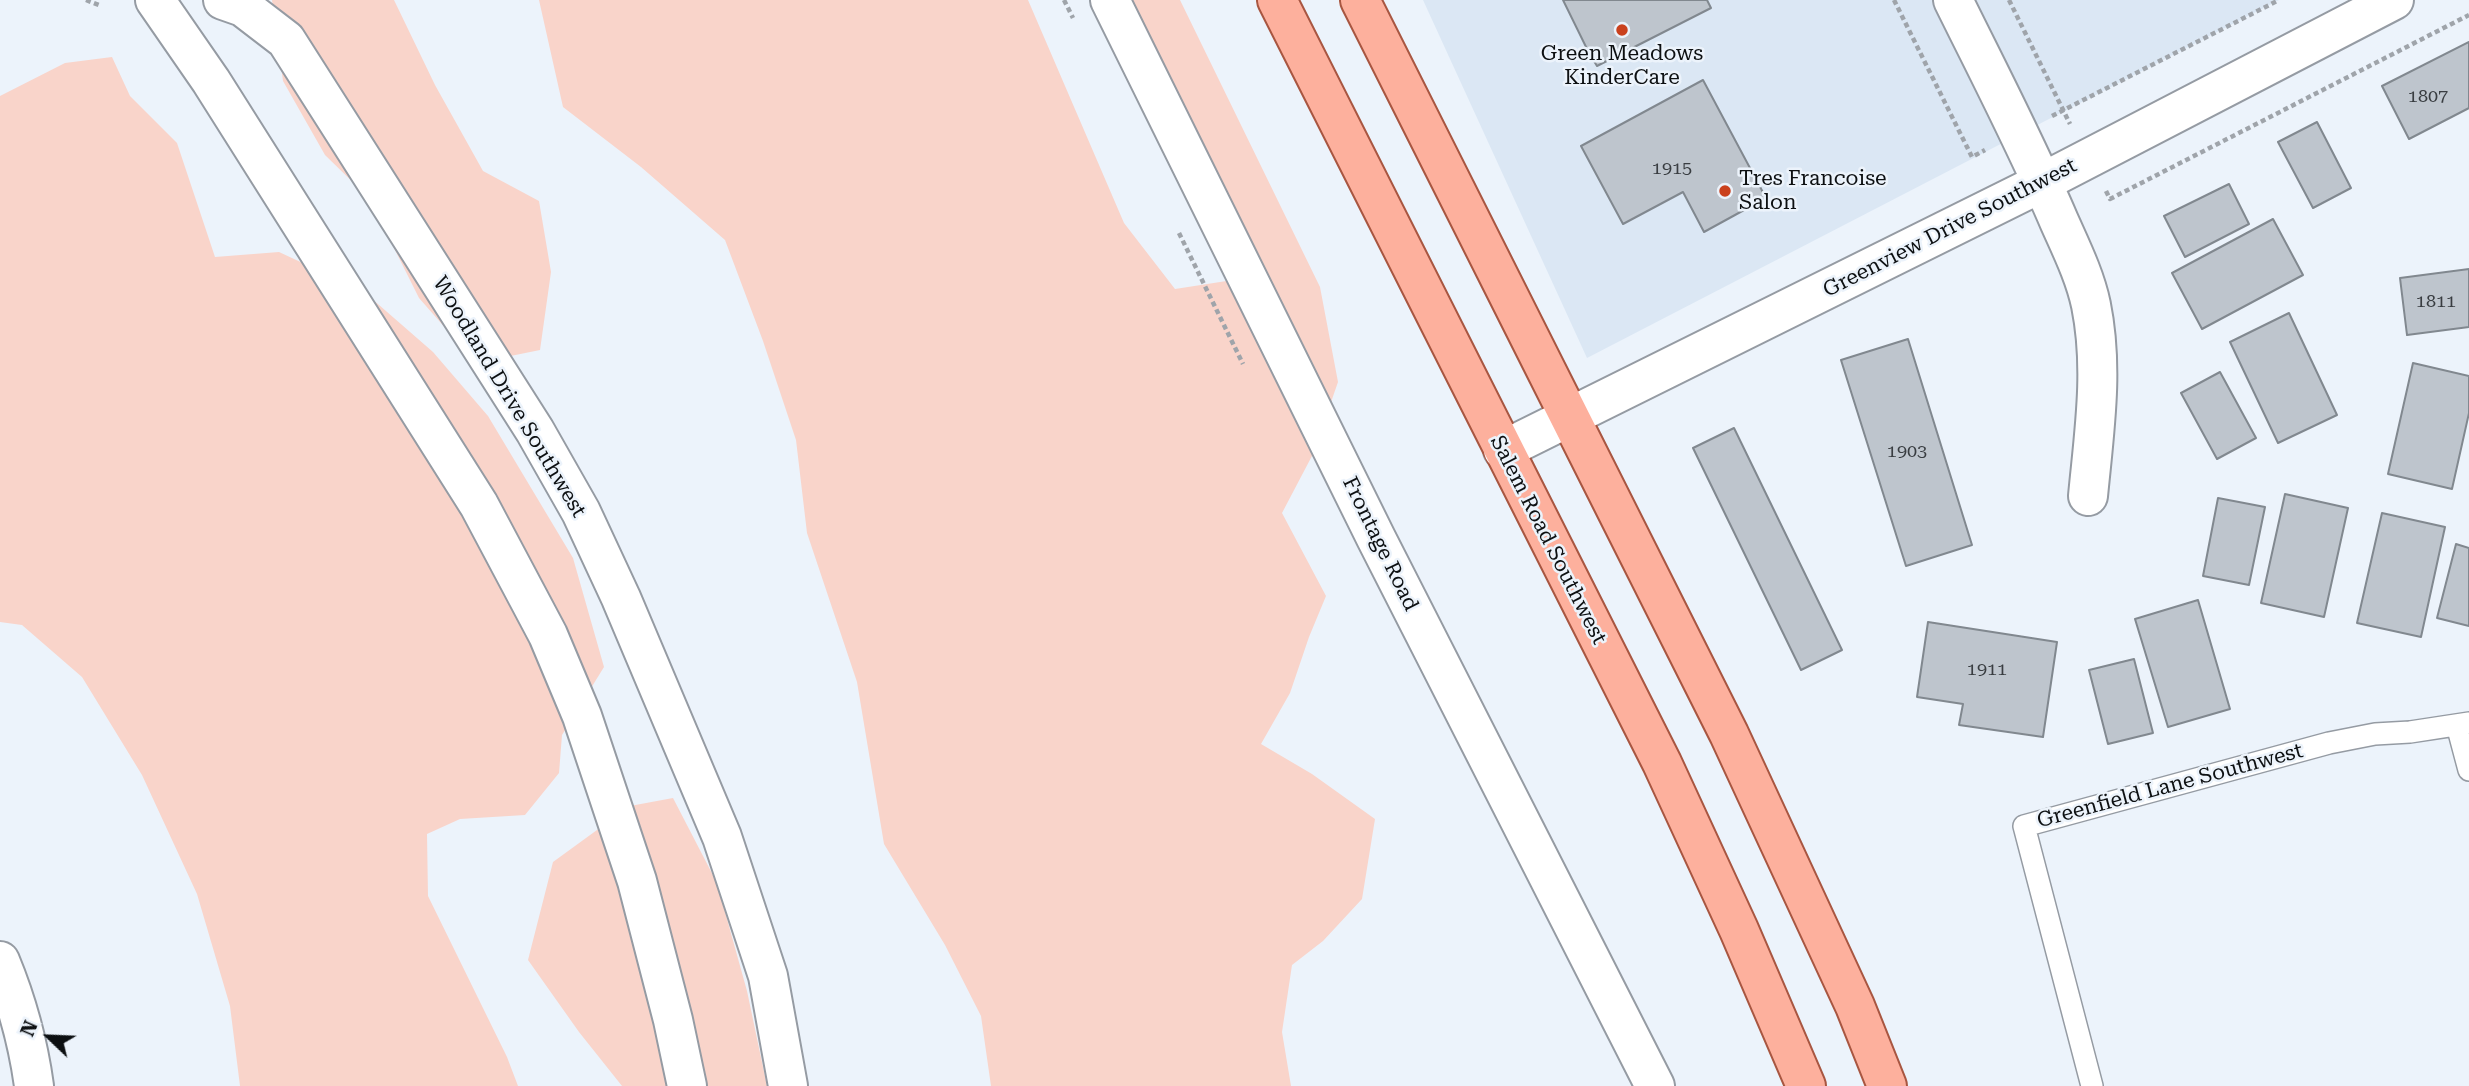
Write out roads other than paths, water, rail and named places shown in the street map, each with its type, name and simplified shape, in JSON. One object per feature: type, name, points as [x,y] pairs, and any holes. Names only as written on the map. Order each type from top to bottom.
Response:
[{"type":"main road","name":"Salem Road Southwest","points":[[1277,0],[1662,763],[1739,930],[1806,1086]]},
{"type":"main road","points":[[1360,0],[1729,734],[1850,993],[1887,1086]]},
{"type":"street","points":[[155,0],[211,81],[479,505],[548,635],[582,716],[637,881],[687,1086]]},
{"type":"street","name":"Woodland Drive Southwest","points":[[223,0],[243,7],[286,40],[527,420],[581,512],[621,598],[722,837],[768,976],[788,1086]]},
{"type":"street","name":"Frontage Road","points":[[1110,0],[1376,538],[1655,1086]]},
{"type":"street","points":[[1953,0],[2043,181],[2083,275],[2091,305],[2098,356],[2098,389],[2088,496]]},
{"type":"street","name":"Greenview Drive Southwest","points":[[1503,450],[2043,181],[2394,0]]},
{"type":"street","points":[[0,961],[17,1003],[29,1049],[34,1086]]},
{"type":"lane","name":"Greenfield Lane Southwest","points":[[2092,1086],[2024,826],[2329,743],[2375,734],[2463,724],[2469,770]]},
{"type":"place","name":"Green Meadows KinderCare","points":[[1622,30]]},
{"type":"place","name":"Tres Francoise Salon","points":[[1725,191]]}]
